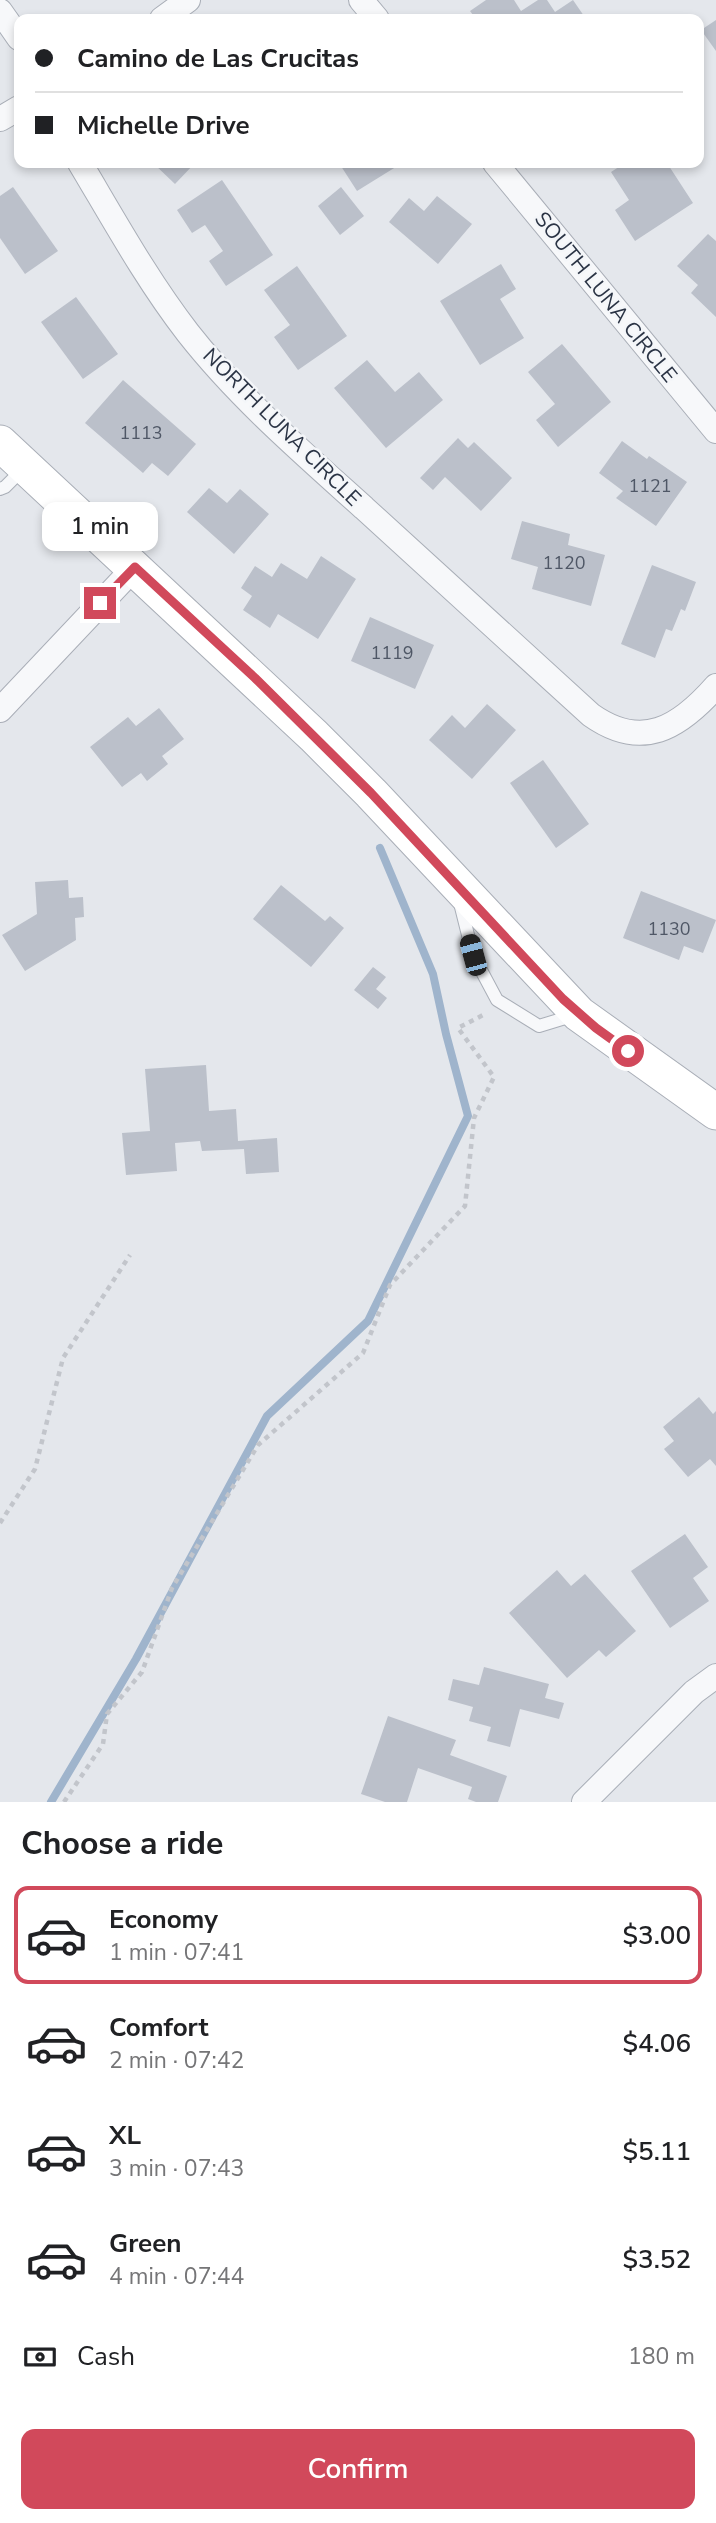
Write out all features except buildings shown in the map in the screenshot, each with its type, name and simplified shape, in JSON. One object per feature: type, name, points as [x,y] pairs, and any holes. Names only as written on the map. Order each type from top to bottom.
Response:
[{"type":"street","points":[[169,14],[188,0]]},
{"type":"street","points":[[361,0],[373,14]]},
{"type":"street","points":[[0,11],[14,31]]},
{"type":"street","name":"NORTH LUNA CIRCLE","points":[[83,168],[138,260],[187,332],[213,363],[296,447],[591,715],[608,727],[624,732],[660,730],[691,713],[716,687]]},
{"type":"street","name":"SOUTH LUNA CIRCLE","points":[[499,168],[716,431]]},
{"type":"street","points":[[8,466],[135,567],[324,745],[579,1014],[716,1112]]},
{"type":"street","points":[[0,710],[135,567]]},
{"type":"street","points":[[584,1802],[694,1692],[716,1676]]},
{"type":"lane","points":[[454,881],[473,955],[497,1000],[539,1026],[579,1014]]},
{"type":"path","points":[[64,1802],[103,1744],[107,1714],[142,1671],[172,1588],[258,1446],[363,1353],[390,1285],[465,1206],[474,1118],[494,1077],[458,1028],[490,1012],[498,1012],[497,1000]]},
{"type":"path","points":[[0,1523],[35,1469],[63,1358],[130,1255]]},
{"type":"waterway","points":[[51,1802],[136,1659],[267,1416],[368,1321],[468,1116],[433,974],[380,848]]},
{"type":"route","points":[[100,603],[135,567],[255,678],[371,793],[563,999],[628,1051]]}]
